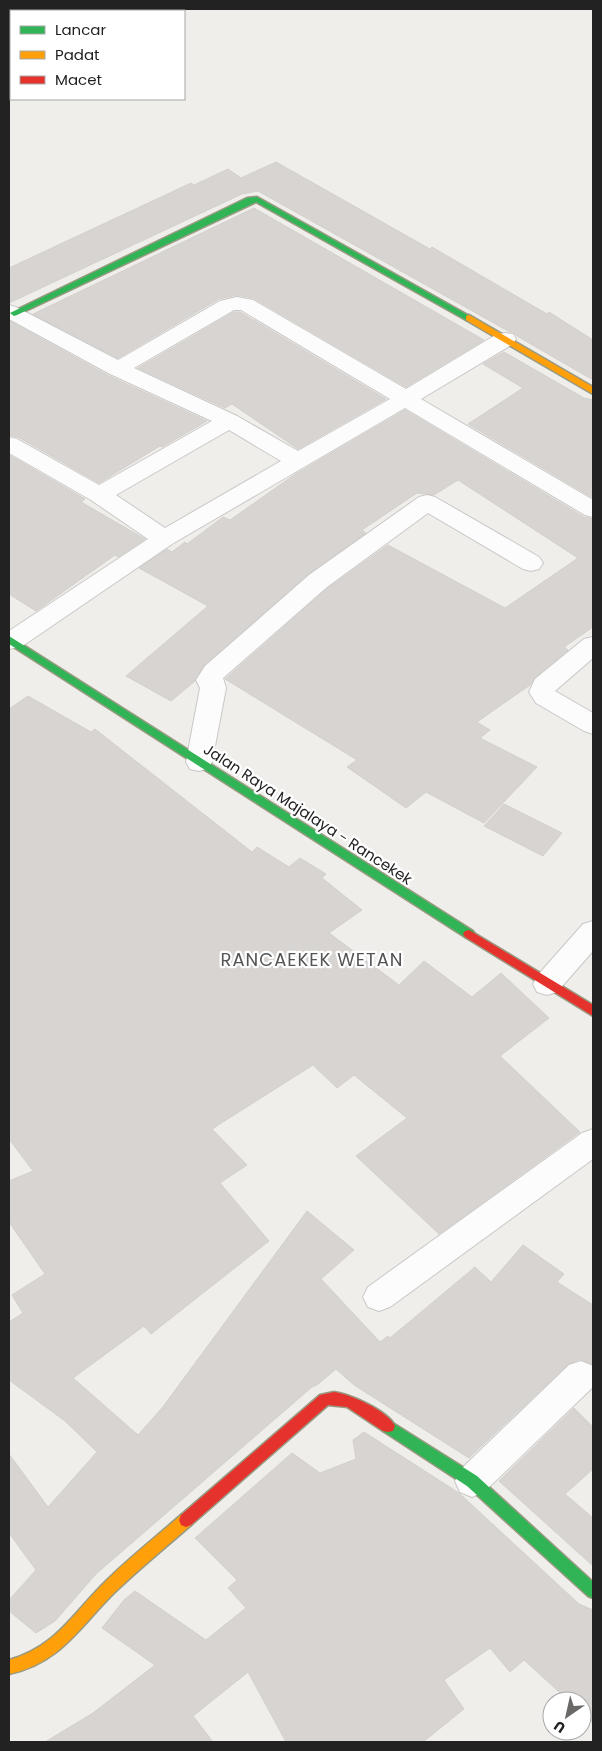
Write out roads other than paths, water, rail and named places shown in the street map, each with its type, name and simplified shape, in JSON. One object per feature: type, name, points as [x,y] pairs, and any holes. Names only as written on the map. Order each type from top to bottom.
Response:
[{"type":"street","points":[[11,312],[250,200],[256,199],[593,391]]},
{"type":"street","points":[[118,369],[227,305],[246,304],[593,510]]},
{"type":"street","points":[[11,312],[118,369],[229,421],[298,461]]},
{"type":"street","points":[[10,640],[164,539],[407,398],[504,339]]},
{"type":"street","points":[[99,495],[229,421]]},
{"type":"street","points":[[9,444],[99,495],[164,539]]},
{"type":"street","points":[[199,762],[213,688],[209,680],[214,672],[318,580],[427,502],[531,563]]},
{"type":"street","name":"Jalan Raya Majalaya - Rancekek","points":[[10,640],[547,984],[593,1011]]},
{"type":"street","points":[[593,645],[544,685],[542,692],[545,697],[593,725]]},
{"type":"street","points":[[547,984],[593,932]]},
{"type":"street","points":[[379,1297],[593,1142]]},
{"type":"street","points":[[472,1481],[581,1376]]},
{"type":"street","points":[[9,1667],[26,1664],[69,1635],[110,1588],[325,1399],[335,1397],[346,1399],[472,1481],[593,1591]]},
{"type":"district","name":"RANCAEKEK WETAN","points":[[312,959]]}]
